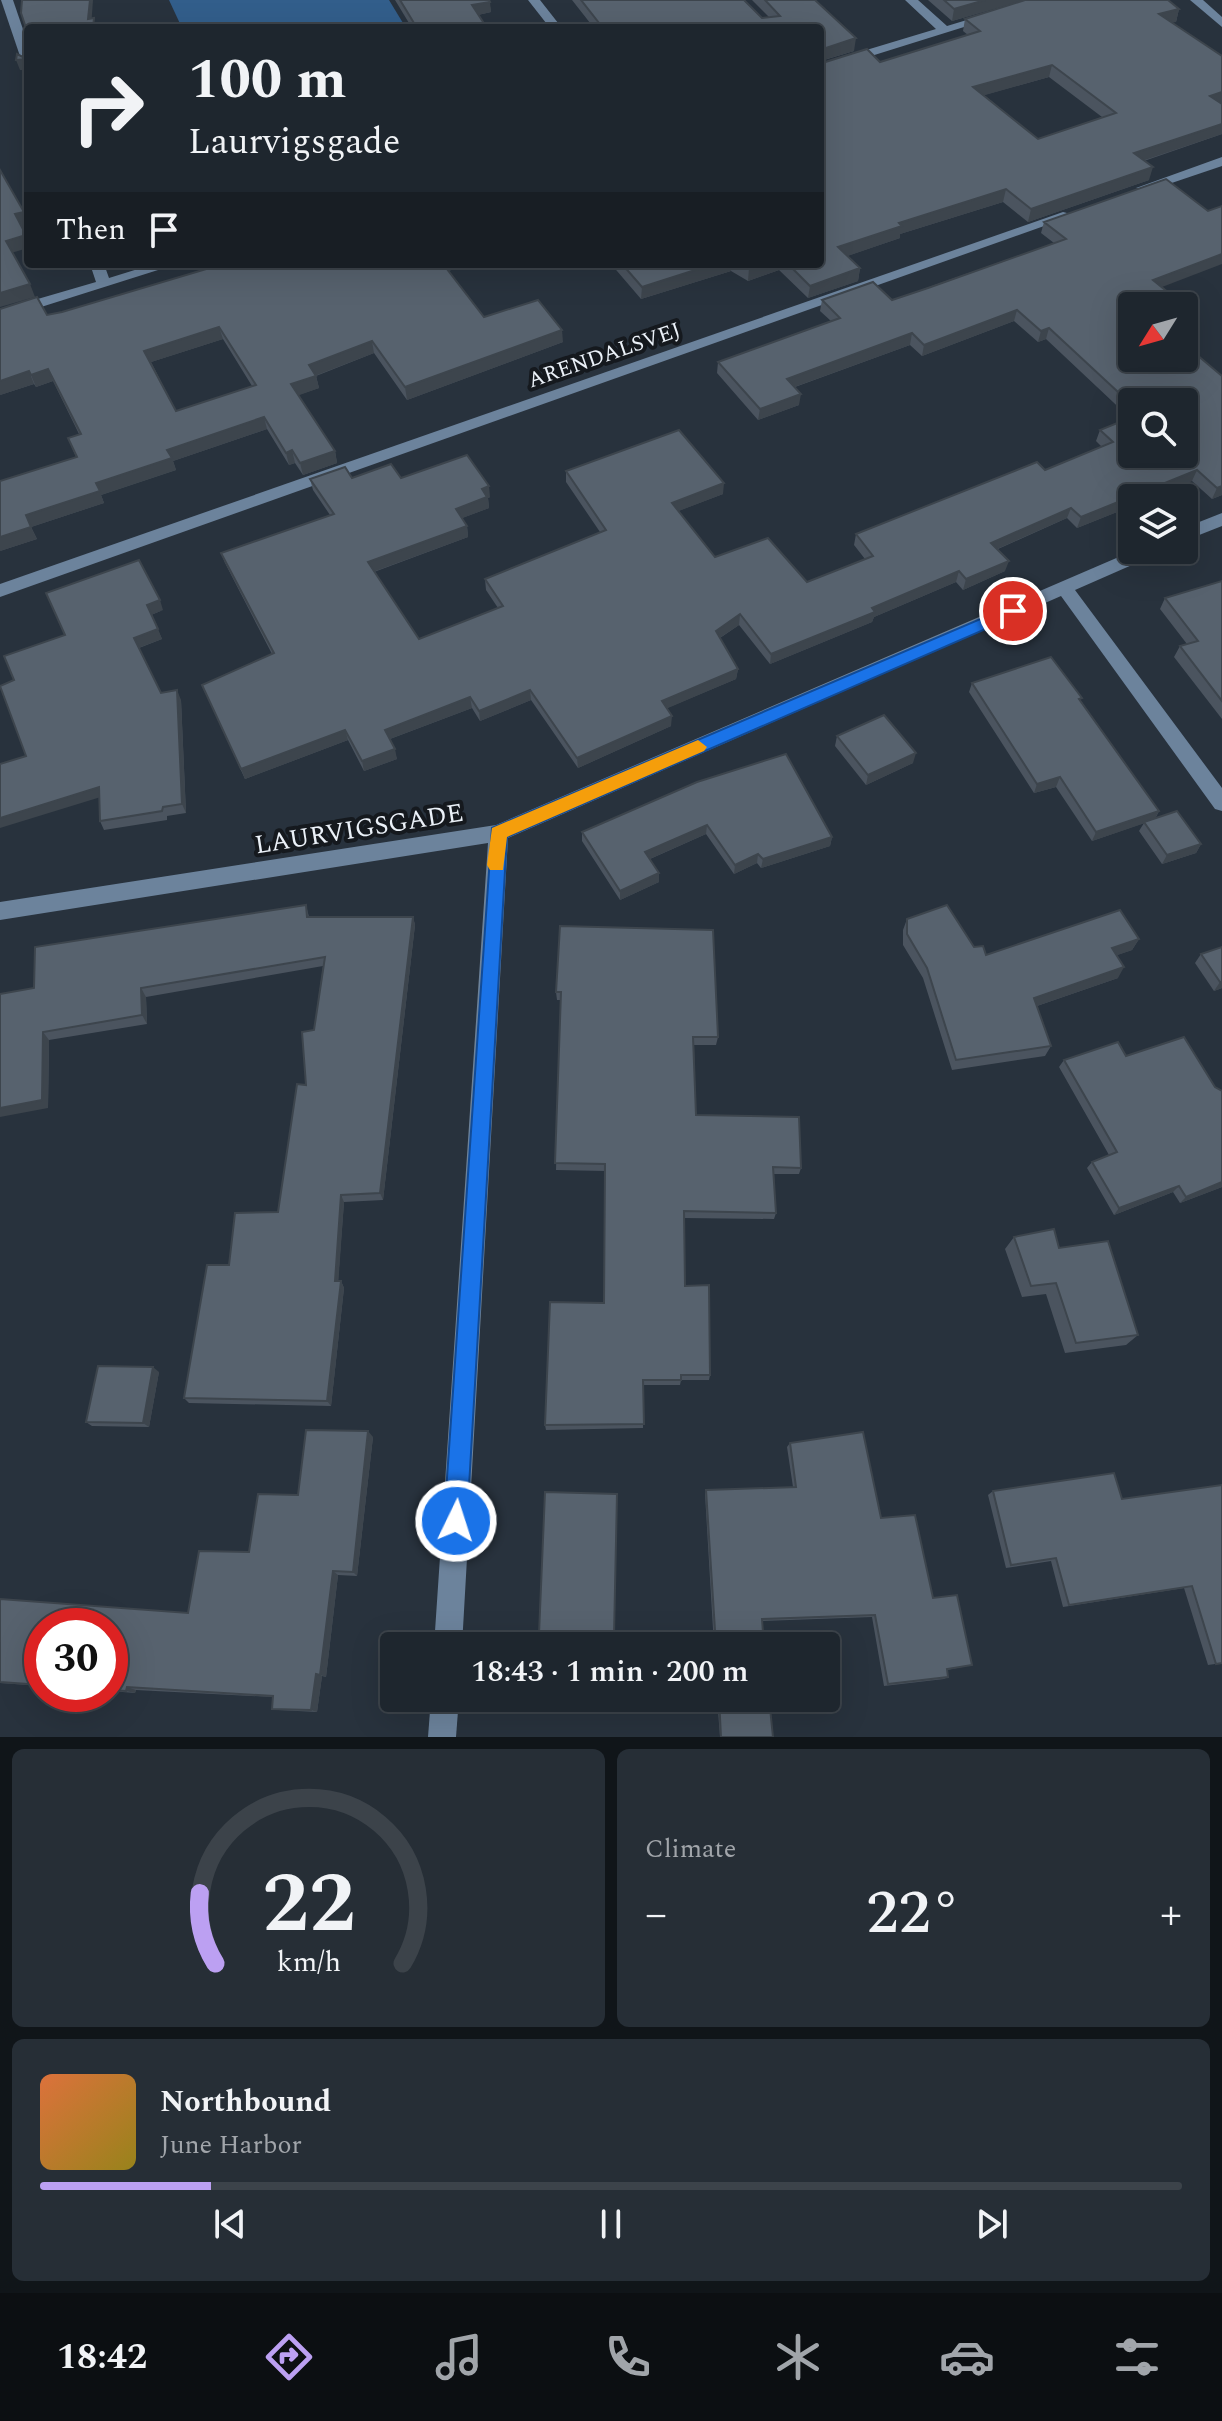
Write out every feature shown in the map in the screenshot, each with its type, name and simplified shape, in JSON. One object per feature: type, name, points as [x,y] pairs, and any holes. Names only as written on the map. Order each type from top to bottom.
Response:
[{"type":"street","points":[[7,0],[24,50]]},
{"type":"street","points":[[534,0],[553,24]]},
{"type":"street","points":[[911,0],[945,31]]},
{"type":"street","points":[[1196,0],[1222,23]]},
{"type":"street","points":[[824,67],[1004,13]]},
{"type":"street","points":[[1125,195],[1222,161]]},
{"type":"street","name":"ARENDALSVEJ","points":[[0,591],[1085,209]]},
{"type":"street","points":[[98,268],[104,284]]},
{"type":"street","points":[[0,315],[157,268]]},
{"type":"street","points":[[1198,529],[1222,519]]},
{"type":"street","name":"LAURVIGSGADE","points":[[0,911],[498,833],[1119,564]]},
{"type":"street","points":[[1064,588],[1222,803]]},
{"type":"street","points":[[449,1632],[498,833]]},
{"type":"street","points":[[442,1737],[444,1712]]},
{"type":"shaded area","points":[[169,0],[389,0],[404,24],[180,24]]},
{"type":"building","points":[[22,0],[90,0],[88,19],[94,18],[93,24],[25,24],[21,13]]},
{"type":"building","points":[[400,0],[490,2],[472,5],[484,24],[415,24]]},
{"type":"building","points":[[581,0],[744,0],[762,18],[780,16],[765,0],[815,0],[856,38],[824,49],[824,24],[600,24]]},
{"type":"building","points":[[944,0],[985,0],[954,9]]},
{"type":"building","points":[[1025,0],[1168,0],[1179,9],[1159,14],[1222,56],[1222,92],[1210,96],[1222,104],[1222,124],[1134,153],[1153,167],[1031,209],[1006,189],[899,223],[902,226],[838,247],[860,268],[810,286],[792,268],[824,268],[824,62],[867,49],[880,62],[980,31],[965,19]],"holes":[[[1052,65],[1116,113],[1038,139],[973,87]]]},
{"type":"building","points":[[0,170],[24,212],[15,214],[24,236],[6,241],[30,284],[0,293]]},
{"type":"building","points":[[1166,179],[1208,211],[1222,206],[1222,254],[1153,280],[1168,292],[1118,292],[1118,372],[1198,372],[1198,356],[1222,376],[1222,486],[1217,488],[1197,470],[1162,484],[1118,484],[1118,502],[1081,517],[1071,508],[991,543],[1009,561],[966,579],[959,571],[872,608],[875,612],[771,654],[740,614],[716,631],[738,669],[662,701],[672,716],[577,758],[530,690],[479,711],[470,697],[385,730],[395,749],[362,761],[345,730],[241,769],[202,685],[274,653],[221,553],[334,514],[310,479],[345,467],[352,478],[391,464],[401,478],[467,455],[489,486],[482,489],[487,497],[456,509],[467,526],[368,562],[419,639],[503,606],[485,579],[606,530],[566,471],[679,430],[724,483],[672,503],[715,557],[768,538],[807,582],[873,556],[856,534],[1037,462],[1045,470],[1113,442],[1100,430],[1118,423],[1118,468],[1198,468],[1198,388],[1118,388],[1118,392],[1049,328],[1041,331],[1017,310],[924,345],[912,333],[787,379],[801,394],[760,409],[718,362],[840,318],[822,300],[873,282],[892,300],[1066,239],[1044,222]]},
{"type":"building","points":[[210,268],[446,268],[484,317],[538,300],[562,330],[405,387],[372,341],[309,365],[316,376],[291,384],[335,451],[300,463],[292,450],[286,453],[264,417],[167,450],[172,458],[96,483],[100,491],[26,515],[31,527],[0,537],[0,481],[77,457],[68,438],[81,434],[48,369],[31,375],[29,371],[0,381],[0,309],[37,297],[47,315]],"holes":[[[219,327],[256,385],[176,411],[144,351]]]},
{"type":"building","points":[[625,268],[701,268],[642,287]]},
{"type":"building","points":[[139,560],[160,600],[147,605],[158,629],[134,638],[161,693],[177,690],[182,804],[163,807],[162,811],[100,821],[99,787],[0,818],[0,764],[26,756],[0,686],[14,680],[4,656],[65,635],[46,593]]},
{"type":"building","points":[[1222,581],[1222,701],[1180,646],[1198,641],[1165,598]]},
{"type":"building","points":[[1051,657],[1159,811],[1096,832],[1060,777],[1037,784],[972,683]]},
{"type":"building","points":[[884,715],[916,753],[868,775],[837,736]]},
{"type":"building","points":[[786,754],[832,837],[763,859],[758,854],[735,865],[707,825],[645,852],[659,873],[620,891],[582,832],[697,782]]},
{"type":"building","points":[[1177,811],[1201,844],[1167,855],[1144,822]]},
{"type":"building","points":[[306,905],[307,917],[413,917],[380,1193],[341,1195],[335,1281],[341,1281],[327,1401],[184,1398],[207,1265],[229,1265],[235,1213],[278,1212],[297,1084],[306,1085],[302,1032],[314,1030],[325,957],[141,988],[142,1015],[43,1032],[42,1100],[0,1108],[0,994],[34,988],[35,947]]},
{"type":"building","points":[[947,905],[974,947],[983,946],[986,955],[1120,910],[1139,939],[1112,948],[1124,967],[1034,998],[1051,1046],[956,1060],[927,968],[907,934],[907,919]]},
{"type":"building","points":[[560,926],[713,930],[718,1037],[693,1037],[696,1115],[799,1117],[801,1168],[773,1167],[776,1213],[684,1211],[685,1286],[709,1285],[710,1375],[681,1375],[681,1380],[643,1380],[644,1424],[545,1425],[550,1302],[604,1303],[605,1164],[555,1163],[561,992],[556,992]]},
{"type":"building","points":[[1222,947],[1222,982],[1220,982],[1201,954]]},
{"type":"building","points":[[1184,1037],[1215,1087],[1222,1091],[1222,1182],[1186,1197],[1179,1186],[1119,1208],[1092,1162],[1117,1152],[1064,1060],[1118,1042],[1126,1056]]},
{"type":"building","points":[[1054,1229],[1059,1248],[1108,1241],[1138,1335],[1076,1343],[1056,1283],[1031,1286],[1014,1237]]},
{"type":"building","points":[[98,1366],[153,1367],[143,1423],[86,1422]]},
{"type":"building","points":[[306,1430],[368,1431],[353,1572],[333,1571],[320,1675],[316,1674],[311,1710],[272,1709],[273,1696],[128,1687],[128,1609],[188,1613],[199,1551],[249,1552],[258,1494],[298,1495]]},
{"type":"building","points":[[863,1432],[881,1518],[915,1515],[933,1598],[957,1595],[972,1665],[947,1669],[948,1677],[888,1684],[875,1615],[762,1619],[763,1632],[715,1632],[706,1490],[796,1487],[790,1443]]},
{"type":"building","points":[[1114,1473],[1122,1499],[1222,1485],[1222,1663],[1216,1664],[1192,1586],[1069,1605],[1056,1558],[1011,1565],[993,1491]]},
{"type":"building","points":[[545,1492],[617,1494],[614,1632],[539,1632]]},
{"type":"building","points":[[0,1599],[121,1608],[24,1608],[24,1684],[0,1682]]},
{"type":"building","points":[[720,1712],[770,1712],[773,1737],[721,1737]]},
{"type":"slow traffic","points":[[496,865],[498,833],[698,747]]},
{"type":"route","points":[[456,1521],[498,833],[1013,611]]}]
